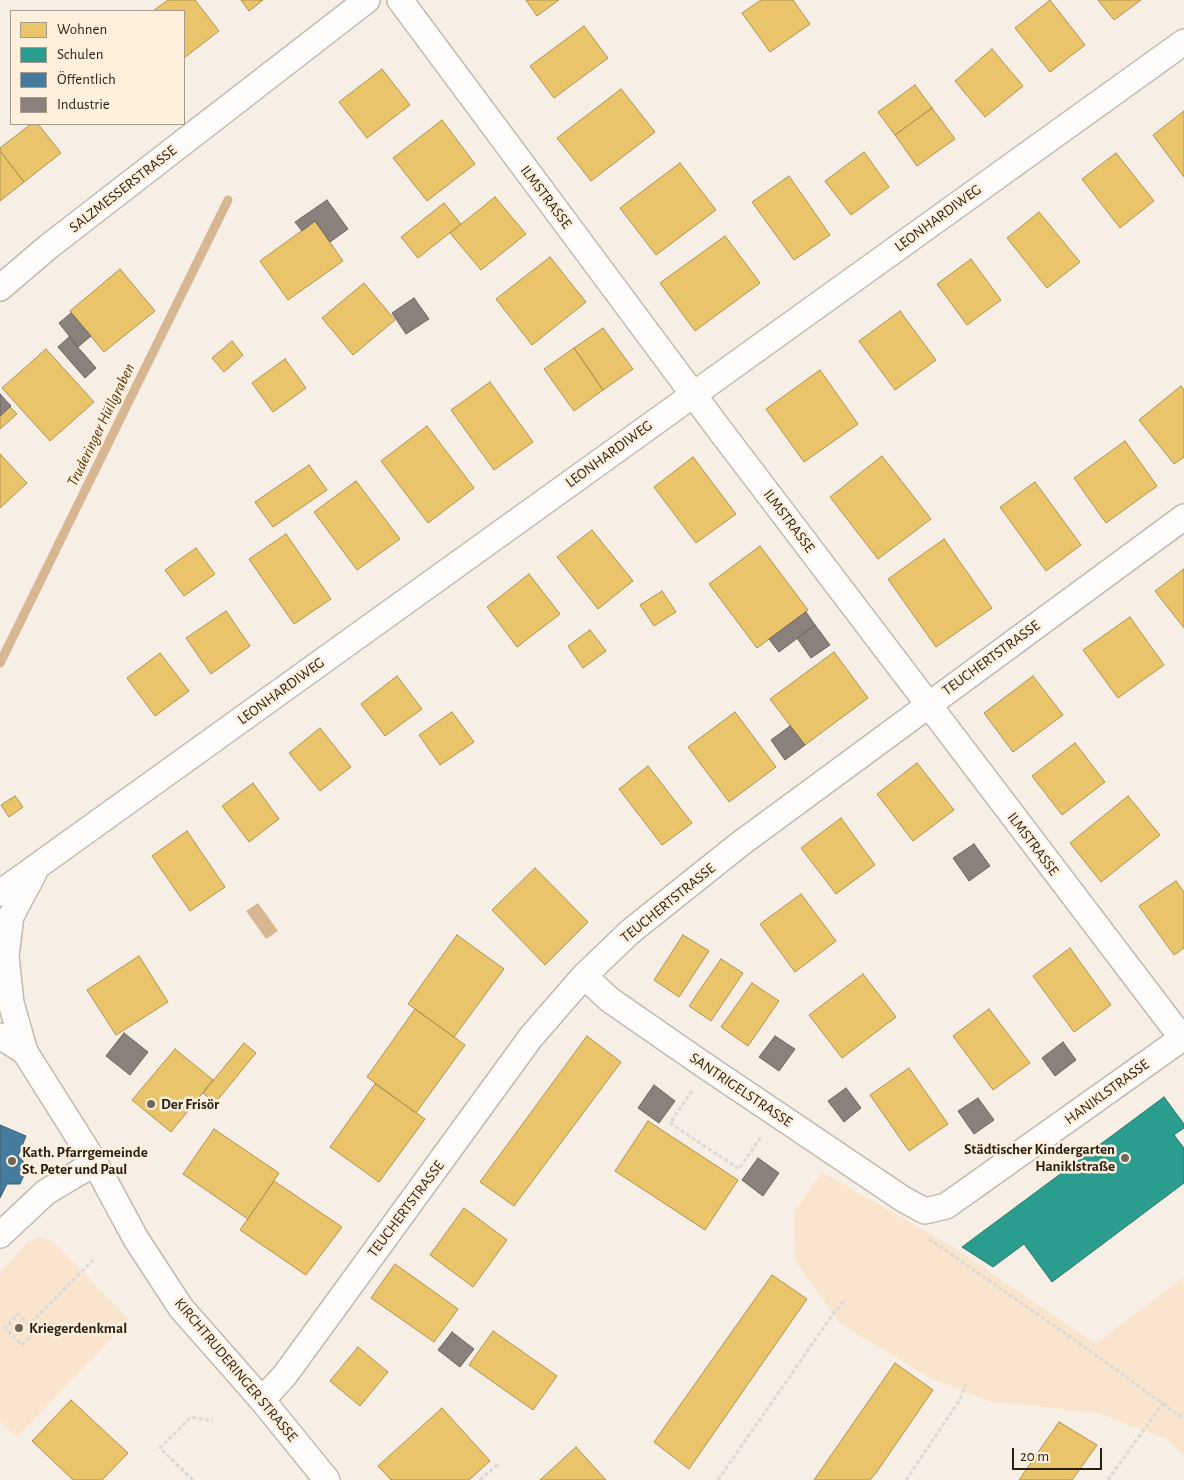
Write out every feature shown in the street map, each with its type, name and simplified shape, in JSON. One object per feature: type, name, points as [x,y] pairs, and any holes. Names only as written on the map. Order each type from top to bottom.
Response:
[{"type":"street","name":"SALZMESSERSTRASSE","points":[[0,288],[70,230],[367,0]]},
{"type":"street","name":"ILMSTRASSE","points":[[400,0],[927,705],[1183,1038]]},
{"type":"street","name":"LEONHARDIWEG","points":[[0,893],[1184,42]]},
{"type":"street","name":"TEUCHERTSTRASSE","points":[[262,1400],[285,1376],[532,1037],[584,976],[631,931],[718,861],[1184,517]]},
{"type":"street","name":"LEONHARDIWEG","points":[[25,1052],[11,1003],[6,956],[11,916],[36,868]]},
{"type":"street","name":"SANTRIGELSTRASSE","points":[[584,976],[610,1000],[903,1199]]},
{"type":"street","points":[[0,1036],[25,1052]]},
{"type":"street","name":"HANIKLSTRASSE","points":[[903,1199],[925,1210],[946,1206],[1183,1038]]},
{"type":"street","name":"KIRCHTRUDERINGER STRASSE","points":[[25,1052],[95,1163],[136,1240],[181,1308],[262,1400],[327,1480]]},
{"type":"street","points":[[0,1235],[46,1192],[95,1163]]},
{"type":"path","points":[[693,1090],[670,1124],[739,1169],[761,1137]]},
{"type":"path","points":[[924,1235],[1180,1416],[1184,1416]]},
{"type":"path","points":[[29,1324],[93,1260]]},
{"type":"path","points":[[718,1480],[833,1314],[846,1299]]},
{"type":"path","points":[[18,1314],[29,1324],[36,1331],[22,1344],[5,1328],[18,1314]]},
{"type":"path","points":[[906,1480],[959,1401],[966,1384]]},
{"type":"path","points":[[1108,1480],[1163,1403]]},
{"type":"path","points":[[193,1480],[160,1448],[191,1417],[213,1421]]},
{"type":"path","points":[[480,1480],[499,1462]]},
{"type":"shaded area","points":[[258,903],[278,931],[266,939],[246,911]]},
{"type":"shaded area","points":[[822,1172],[950,1245],[1096,1344],[1184,1277],[1184,1456],[1167,1439],[1099,1413],[989,1401],[930,1378],[841,1324],[795,1261],[794,1213]]},
{"type":"shaded area","points":[[39,1237],[51,1241],[60,1249],[129,1320],[17,1437],[0,1421],[0,1273],[27,1243]]},
{"type":"building: Wohnen","points":[[168,0],[195,0],[219,31],[185,57],[185,10],[154,10]]},
{"type":"building: Wohnen","points":[[241,0],[263,0],[249,11]]},
{"type":"building: Wohnen","points":[[526,0],[559,0],[537,16]]},
{"type":"building: Wohnen","points":[[761,0],[793,0],[810,24],[770,52],[742,13]]},
{"type":"building: Wohnen","points":[[1050,0],[1085,45],[1050,72],[1015,28]]},
{"type":"building: Wohnen","points":[[1098,0],[1141,0],[1114,20]]},
{"type":"building: Wohnen","points":[[584,26],[608,58],[554,98],[530,66]]},
{"type":"building: Wohnen","points":[[992,49],[1023,86],[985,117],[955,81]]},
{"type":"building: Wohnen","points":[[382,69],[410,105],[367,138],[339,102]]},
{"type":"building: Wohnen","points":[[915,85],[932,108],[895,135],[878,112]]},
{"type":"building: Wohnen","points":[[621,89],[655,132],[591,181],[557,138]]},
{"type":"building: Wohnen","points":[[932,108],[955,139],[917,166],[895,135]]},
{"type":"building: Wohnen","points":[[1184,111],[1184,177],[1153,135]]},
{"type":"building: Wohnen","points":[[442,120],[475,164],[427,201],[393,158]]},
{"type":"building: Wohnen","points":[[30,125],[39,125],[61,153],[24,182],[0,151],[0,148]]},
{"type":"building: Wohnen","points":[[0,151],[24,182],[0,201]]},
{"type":"building: Wohnen","points":[[864,152],[889,187],[851,215],[825,181]]},
{"type":"building: Wohnen","points":[[1116,153],[1154,201],[1120,228],[1082,179]]},
{"type":"building: Wohnen","points":[[680,163],[716,210],[656,255],[620,208]]},
{"type":"building: Wohnen","points":[[789,176],[830,235],[794,260],[752,202]]},
{"type":"building: Wohnen","points":[[495,197],[526,234],[481,270],[450,233]]},
{"type":"building: Wohnen","points":[[444,203],[461,224],[418,258],[401,237]]},
{"type":"building: Wohnen","points":[[1039,212],[1080,262],[1047,288],[1007,238]]},
{"type":"building: Wohnen","points":[[315,221],[343,261],[288,300],[260,261]]},
{"type":"building: Wohnen","points":[[725,236],[760,283],[695,331],[660,283]]},
{"type":"building: Wohnen","points":[[550,257],[586,302],[532,345],[496,299]]},
{"type":"building: Wohnen","points":[[971,259],[1001,300],[967,325],[937,284]]},
{"type":"building: Wohnen","points":[[120,269],[155,311],[104,352],[70,311]]},
{"type":"building: Wohnen","points":[[364,283],[395,320],[353,355],[322,318]]},
{"type":"building: Wohnen","points":[[900,311],[936,360],[895,390],[859,341]]},
{"type":"building: Wohnen","points":[[603,328],[633,369],[603,390],[574,348]]},
{"type":"building: Wohnen","points":[[232,341],[243,355],[224,372],[212,358]]},
{"type":"building: Wohnen","points":[[574,348],[603,390],[574,411],[544,369]]},
{"type":"building: Wohnen","points":[[46,349],[94,402],[50,441],[2,388]]},
{"type":"building: Wohnen","points":[[285,359],[306,388],[273,412],[252,383]]},
{"type":"building: Wohnen","points":[[820,370],[858,424],[804,462],[766,409]]},
{"type":"building: Wohnen","points":[[490,382],[533,442],[494,470],[451,410]]},
{"type":"building: Wohnen","points":[[1181,386],[1184,390],[1184,457],[1174,464],[1139,420]]},
{"type":"building: Wohnen","points":[[10,407],[17,414],[0,429],[0,416]]},
{"type":"building: Wohnen","points":[[427,426],[474,488],[428,523],[381,461]]},
{"type":"building: Wohnen","points":[[1125,441],[1157,486],[1106,523],[1074,478]]},
{"type":"building: Wohnen","points":[[0,454],[27,483],[0,508]]},
{"type":"building: Wohnen","points":[[882,456],[931,519],[878,559],[830,497]]},
{"type":"building: Wohnen","points":[[693,457],[736,514],[696,543],[654,487]]},
{"type":"building: Wohnen","points":[[309,465],[327,490],[273,527],[255,502]]},
{"type":"building: Wohnen","points":[[356,481],[400,539],[357,570],[314,512]]},
{"type":"building: Wohnen","points":[[1035,482],[1081,545],[1046,571],[1000,507]]},
{"type":"building: Wohnen","points":[[592,530],[633,581],[598,609],[557,557]]},
{"type":"building: Wohnen","points":[[286,534],[331,599],[294,624],[249,559]]},
{"type":"building: Wohnen","points":[[944,539],[992,608],[936,647],[888,579]]},
{"type":"building: Wohnen","points":[[760,546],[808,610],[757,648],[709,584]]},
{"type":"building: Wohnen","points":[[196,548],[215,574],[184,596],[165,570]]},
{"type":"building: Wohnen","points":[[1184,569],[1184,628],[1155,591]]},
{"type":"building: Wohnen","points":[[529,574],[560,614],[517,647],[487,607]]},
{"type":"building: Wohnen","points":[[662,591],[676,612],[654,626],[640,605]]},
{"type":"building: Wohnen","points":[[226,611],[250,646],[211,674],[186,638]]},
{"type":"building: Wohnen","points":[[1130,617],[1164,665],[1118,698],[1083,650]]},
{"type":"building: Wohnen","points":[[590,630],[606,651],[583,668],[568,646]]},
{"type":"building: Wohnen","points":[[834,652],[868,698],[805,745],[770,699]]},
{"type":"building: Wohnen","points":[[160,653],[189,691],[155,716],[127,678]]},
{"type":"building: Wohnen","points":[[397,676],[422,709],[385,736],[361,704]]},
{"type":"building: Wohnen","points":[[1033,676],[1063,715],[1013,752],[984,713]]},
{"type":"building: Wohnen","points":[[452,712],[474,742],[440,765],[419,735]]},
{"type":"building: Wohnen","points":[[735,712],[776,767],[729,802],[688,747]]},
{"type":"building: Wohnen","points":[[320,728],[351,767],[320,791],[289,753]]},
{"type":"building: Wohnen","points":[[1075,743],[1105,782],[1062,815],[1032,776]]},
{"type":"building: Wohnen","points":[[917,763],[954,810],[913,841],[877,794]]},
{"type":"building: Wohnen","points":[[648,766],[692,823],[662,845],[619,789]]},
{"type":"building: Wohnen","points":[[253,783],[279,819],[249,842],[222,806]]},
{"type":"building: Wohnen","points":[[15,796],[23,807],[9,817],[1,805]]},
{"type":"building: Wohnen","points":[[1128,796],[1160,835],[1101,882],[1070,843]]},
{"type":"building: Wohnen","points":[[841,818],[875,865],[836,894],[801,848]]},
{"type":"building: Wohnen","points":[[187,831],[225,887],[190,911],[152,856]]},
{"type":"building: Wohnen","points":[[535,868],[588,922],[545,965],[492,910]]},
{"type":"building: Wohnen","points":[[1176,881],[1184,892],[1184,948],[1174,955],[1139,906]]},
{"type":"building: Wohnen","points":[[801,894],[836,941],[795,972],[760,924]]},
{"type":"building: Wohnen","points":[[457,935],[504,969],[454,1037],[408,1004]]},
{"type":"building: Wohnen","points":[[683,935],[709,951],[679,997],[654,980]]},
{"type":"building: Wohnen","points":[[1070,948],[1111,1005],[1074,1032],[1033,976]]},
{"type":"building: Wohnen","points":[[139,956],[168,1002],[116,1035],[87,990]]},
{"type":"building: Wohnen","points":[[721,959],[743,973],[711,1021],[689,1006]]},
{"type":"building: Wohnen","points":[[863,974],[896,1017],[842,1058],[809,1015]]},
{"type":"building: Wohnen","points":[[752,983],[779,1001],[748,1046],[721,1027]]},
{"type":"building: Wohnen","points":[[415,1009],[465,1045],[416,1113],[367,1077]]},
{"type":"building: Wohnen","points":[[989,1009],[1030,1063],[993,1090],[953,1036]]},
{"type":"building: Wohnen","points":[[587,1036],[621,1062],[514,1206],[480,1182]]},
{"type":"building: Wohnen","points":[[244,1043],[256,1053],[215,1103],[203,1093]]},
{"type":"building: Wohnen","points":[[175,1049],[213,1080],[171,1132],[132,1100]]},
{"type":"building: Wohnen","points":[[909,1068],[948,1124],[909,1151],[870,1095]]},
{"type":"building: Wohnen","points":[[375,1084],[425,1119],[379,1182],[330,1147]]},
{"type":"building: Wohnen","points":[[648,1121],[738,1180],[705,1230],[615,1171]]},
{"type":"building: Wohnen","points":[[214,1129],[279,1173],[248,1219],[183,1174]]},
{"type":"building: Wohnen","points":[[274,1181],[342,1227],[306,1275],[240,1230]]},
{"type":"building: Wohnen","points":[[464,1208],[507,1240],[473,1287],[430,1255]]},
{"type":"building: Wohnen","points":[[395,1264],[458,1309],[434,1342],[371,1298]]},
{"type":"building: Wohnen","points":[[772,1275],[807,1299],[689,1469],[654,1442]]},
{"type":"building: Wohnen","points":[[493,1331],[557,1376],[533,1410],[469,1365]]},
{"type":"building: Wohnen","points":[[358,1347],[388,1372],[360,1406],[330,1381]]},
{"type":"building: Wohnen","points":[[895,1363],[933,1390],[876,1473],[870,1480],[814,1480]]},
{"type":"building: Wohnen","points":[[71,1400],[128,1453],[102,1480],[73,1480],[32,1441]]},
{"type":"building: Wohnen","points":[[442,1408],[490,1461],[469,1480],[391,1480],[378,1466]]},
{"type":"building: Wohnen","points":[[1059,1422],[1097,1445],[1072,1480],[1019,1480]]},
{"type":"building: Wohnen","points":[[576,1447],[606,1480],[540,1480]]},
{"type":"building: Schulen","points":[[1164,1097],[1184,1124],[1184,1128],[1174,1135],[1184,1148],[1184,1183],[1052,1282],[1024,1244],[993,1267],[962,1247]]},
{"type":"building: Öffentlich","name":"Kath. Pfarrgemeinde St. Peter und Paul","points":[[0,1125],[26,1136],[18,1156],[28,1166],[20,1184],[7,1184],[0,1198]]},
{"type":"building: Industrie","points":[[327,200],[348,229],[330,242],[315,221],[302,231],[295,222]]},
{"type":"building: Industrie","points":[[414,298],[429,319],[406,334],[392,313]]},
{"type":"building: Industrie","points":[[71,313],[91,336],[78,347],[59,323]]},
{"type":"building: Industrie","points":[[69,337],[96,368],[85,378],[58,347]]},
{"type":"building: Industrie","points":[[0,394],[11,406],[0,416]]},
{"type":"building: Industrie","points":[[806,612],[815,625],[779,652],[769,639]]},
{"type":"building: Industrie","points":[[815,625],[830,645],[811,658],[797,638]]},
{"type":"building: Industrie","points":[[790,726],[805,745],[785,760],[771,740]]},
{"type":"building: Industrie","points":[[974,844],[990,866],[969,881],[953,858]]},
{"type":"building: Industrie","points":[[124,1033],[148,1052],[130,1075],[106,1056]]},
{"type":"building: Industrie","points":[[775,1036],[795,1049],[779,1071],[759,1057]]},
{"type":"building: Industrie","points":[[1063,1042],[1076,1060],[1055,1076],[1042,1058]]},
{"type":"building: Industrie","points":[[654,1085],[675,1101],[659,1123],[638,1108]]},
{"type":"building: Industrie","points":[[846,1088],[861,1108],[844,1122],[828,1101]]},
{"type":"building: Industrie","points":[[978,1098],[994,1120],[974,1134],[958,1111]]},
{"type":"building: Industrie","points":[[758,1158],[779,1173],[763,1196],[742,1180]]},
{"type":"building: Industrie","points":[[452,1332],[474,1349],[460,1367],[438,1350]]},
{"type":"waterway","name":"Truderinger Hüllgraben","points":[[0,663],[228,200]]},
{"type":"place","name":"Der Frisör","points":[[151,1104]]},
{"type":"place","name":"Städtischer Kindergarten Haniklstraße","points":[[1125,1158]]},
{"type":"place","name":"Kath. Pfarrgemeinde St. Peter und Paul","points":[[12,1161]]},
{"type":"place","name":"Kriegerdenkmal","points":[[19,1328]]}]
